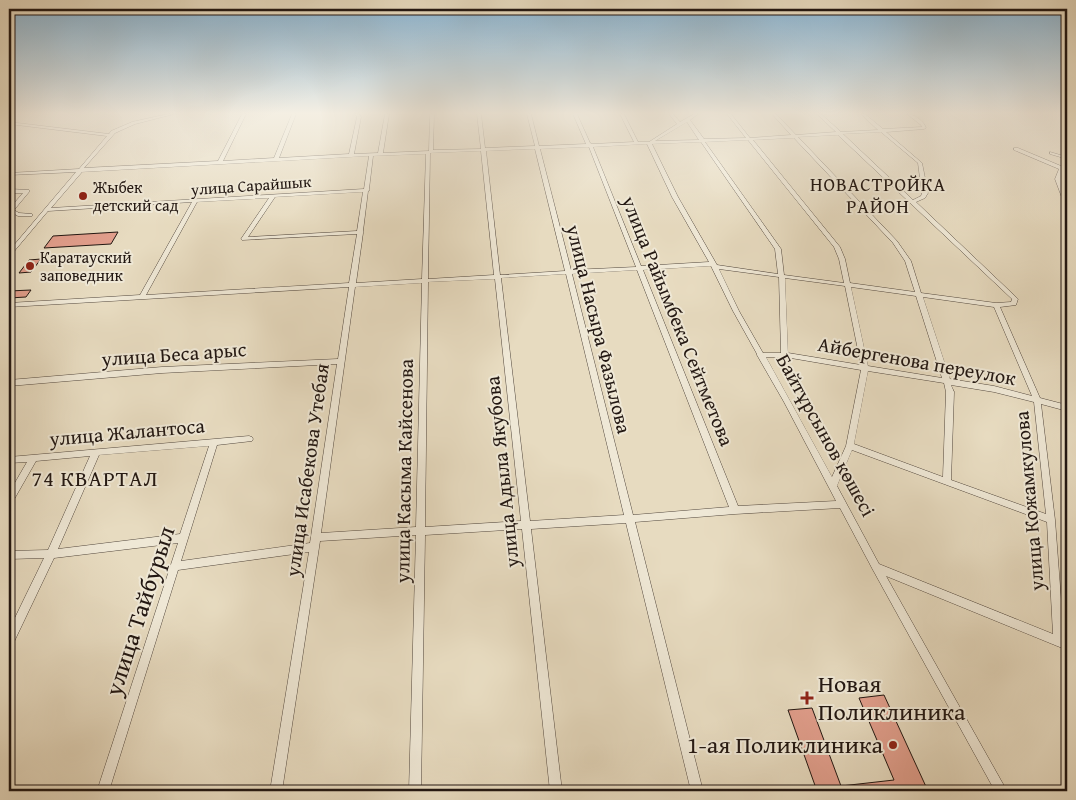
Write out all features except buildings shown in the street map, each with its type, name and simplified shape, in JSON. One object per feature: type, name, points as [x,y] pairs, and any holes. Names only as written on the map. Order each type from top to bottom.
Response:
[{"type":"street","points":[[9,254],[96,151]]},
{"type":"street","points":[[220,162],[225,151]]},
{"type":"street","points":[[276,160],[279,151]]},
{"type":"street","points":[[351,156],[352,151]]},
{"type":"street","points":[[9,174],[447,151]]},
{"type":"street","name":"улица Адыла Якубова","points":[[482,151],[556,791]]},
{"type":"street","name":"улица Насыра Фазылова","points":[[537,151],[697,791]]},
{"type":"street","name":"улица Райымбека Сейтметова","points":[[592,151],[735,510]]},
{"type":"street","name":"Байтұрсынов көшесі","points":[[653,151],[678,204],[714,266],[760,355],[784,395],[876,568],[1001,791]]},
{"type":"street","points":[[710,151],[778,249],[785,355]]},
{"type":"street","points":[[759,151],[837,248],[849,285],[865,368],[850,446],[833,485]]},
{"type":"street","points":[[809,151],[904,254],[908,261],[950,392],[947,482]]},
{"type":"street","points":[[9,305],[639,267],[714,266],[996,305],[1014,304],[1015,299],[858,151]]},
{"type":"street","points":[[907,151],[920,163],[925,193],[923,197],[912,202]]},
{"type":"street","points":[[1022,151],[1061,168]]},
{"type":"street","name":"улица Касыма Кайсенова","points":[[415,791],[424,280],[429,152]]},
{"type":"street","points":[[1052,153],[1067,158]]},
{"type":"street","name":"улица Исабекова Утебая","points":[[276,791],[315,547],[367,190],[376,154]]},
{"type":"street","points":[[1067,163],[1061,168],[1057,179],[1067,204]]},
{"type":"street","points":[[1057,179],[1067,180]]},
{"type":"street","name":"улица Сарайшык","points":[[46,210],[367,190]]},
{"type":"street","points":[[9,192],[27,191],[11,210],[18,214],[30,215]]},
{"type":"street","points":[[273,196],[244,239],[361,232]]},
{"type":"street","points":[[142,297],[195,201]]},
{"type":"street","points":[[9,244],[18,244]]},
{"type":"street","name":"улица Кожамкулова","points":[[996,305],[1037,399],[1063,643]]},
{"type":"street","name":"Айбергенова переулок","points":[[760,355],[785,355],[994,388],[1067,408]]},
{"type":"street","name":"улица Беса арыс","points":[[9,383],[180,368],[341,361]]},
{"type":"street","name":"улица Жалантоса","points":[[9,460],[249,439]]},
{"type":"street","name":"улица Тайбурыл","points":[[103,791],[214,443]]},
{"type":"street","points":[[850,446],[1051,520]]},
{"type":"street","points":[[9,640],[51,554],[96,452]]},
{"type":"street","points":[[9,500],[33,458]]},
{"type":"street","points":[[316,537],[630,520],[735,510],[842,504]]},
{"type":"street","points":[[9,556],[51,554],[184,538]]},
{"type":"street","points":[[176,566],[315,547]]},
{"type":"street","points":[[876,568],[1063,643]]},
{"type":"place","name":"Жыбек детский сад","points":[[83,196]]},
{"type":"place","name":"Каратауский заповедник","points":[[30,266]]},
{"type":"place","name":"Новая Поликлиника","points":[[807,698]]},
{"type":"place","name":"1-ая Поликлиника","points":[[893,745]]},
{"type":"district","name":"НОВАСТРОЙКА РАЙОН","points":[[878,195]]},
{"type":"district","name":"74 КВАРТАЛ","points":[[95,478]]}]
